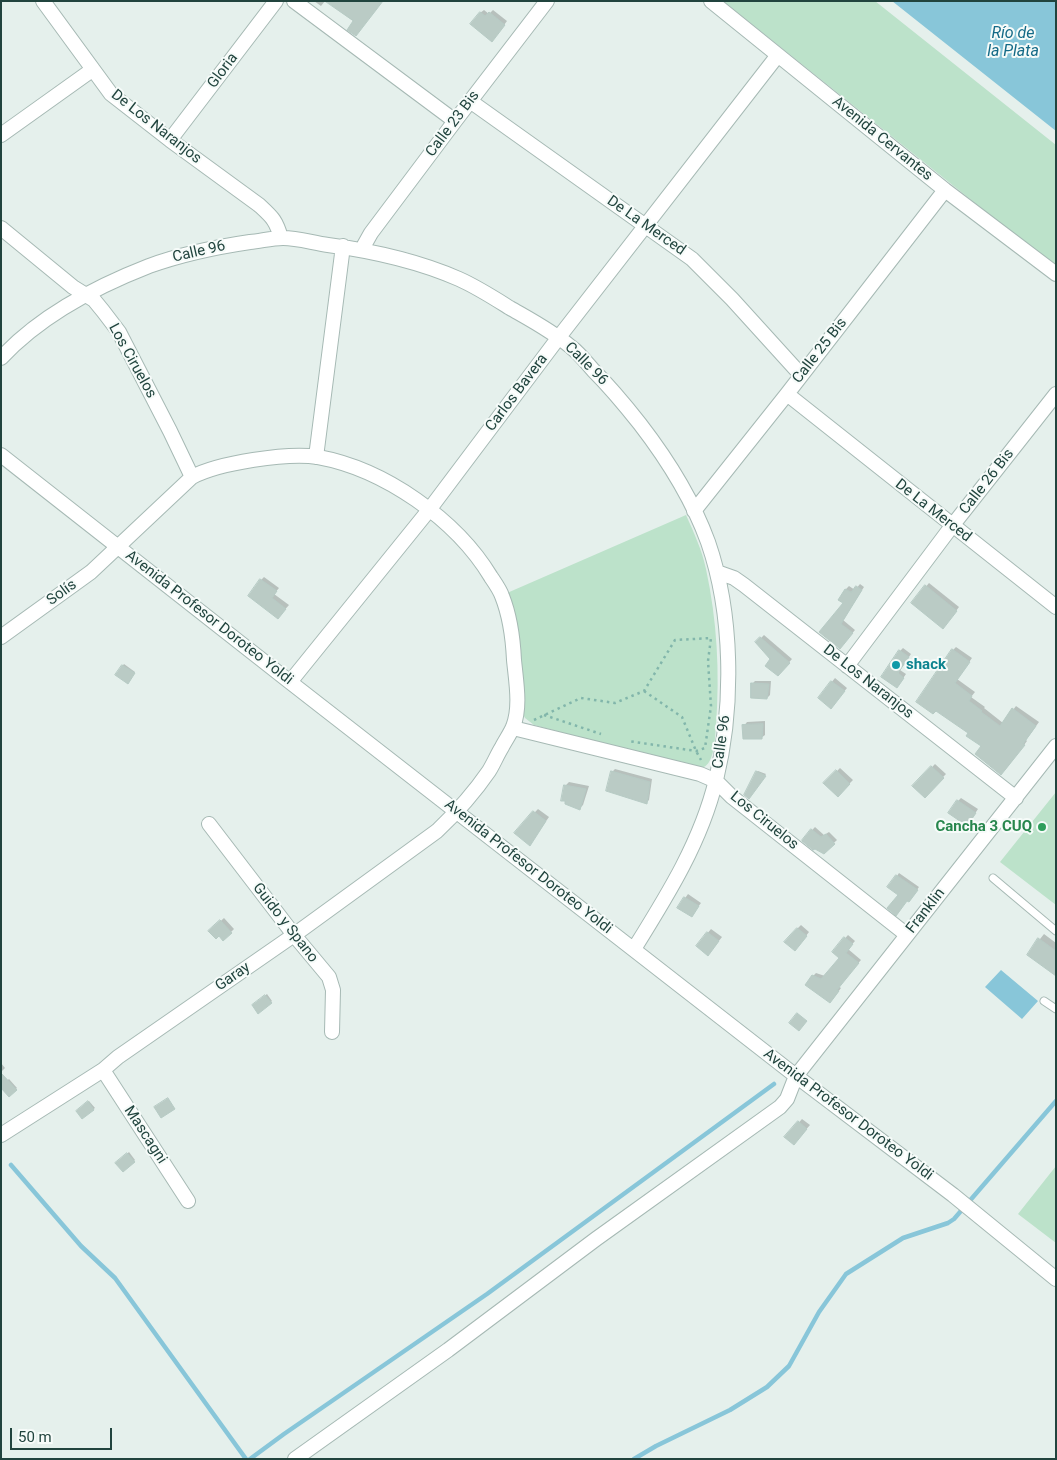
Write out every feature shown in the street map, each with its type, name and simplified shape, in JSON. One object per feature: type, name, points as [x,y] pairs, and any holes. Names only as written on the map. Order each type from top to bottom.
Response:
[{"type":"street","name":"De Los Naranjos","points":[[42,1],[111,94],[259,205],[273,217],[281,238]]},
{"type":"street","name":"Gloria","points":[[170,140],[276,1]]},
{"type":"street","points":[[294,1],[455,121]]},
{"type":"street","name":"Calle 23 Bis","points":[[362,249],[371,233],[547,1]]},
{"type":"street","name":"Avenida Cervantes","points":[[711,1],[945,190],[1056,274]]},
{"type":"street","name":"Carlos Bavera","points":[[290,682],[429,510],[559,337],[778,54]]},
{"type":"street","points":[[1,135],[92,70]]},
{"type":"street","name":"De La Merced","points":[[470,101],[692,259],[801,375]]},
{"type":"street","name":"Calle 25 Bis","points":[[694,511],[945,190]]},
{"type":"street","name":"Los Ciruelos","points":[[1,228],[73,287],[94,300],[119,332],[192,477]]},
{"type":"street","name":"Calle 96","points":[[1,358],[36,327],[67,305],[132,273],[174,257],[219,246],[281,238],[362,249],[432,268],[462,281],[545,328],[574,349],[626,405],[666,461],[694,511],[707,541],[717,572],[724,610],[728,683],[722,752],[716,782],[703,821],[681,871],[634,949]]},
{"type":"street","points":[[316,456],[343,246]]},
{"type":"street","name":"De La Merced","points":[[787,394],[1056,607]]},
{"type":"street","name":"Calle 26 Bis","points":[[847,666],[952,526],[1056,394]]},
{"type":"street","name":"Avenida Profesor Doroteo Yoldi","points":[[1,455],[796,1076],[953,1195],[1056,1279]]},
{"type":"street","points":[[192,477],[212,469],[250,460],[285,456],[316,456],[358,468],[384,480],[429,510],[462,540],[479,559],[502,596],[513,644],[517,729]]},
{"type":"street","name":"Solís","points":[[1,637],[92,572],[192,477]]},
{"type":"street","name":"De Los Naranjos","points":[[717,572],[744,584],[1016,798]]},
{"type":"street","name":"Los Ciruelos","points":[[517,729],[700,774],[716,782],[732,797],[907,935]]},
{"type":"street","name":"Garay","points":[[1,1134],[103,1070],[118,1057],[294,935],[437,831],[458,812],[517,729]]},
{"type":"street","name":"Franklin","points":[[295,1459],[448,1350],[596,1239],[780,1107],[787,1099],[796,1076],[1056,746]]},
{"type":"street","name":"Guido y Spano","points":[[209,824],[294,935],[329,977],[333,990],[332,1032]]},
{"type":"street","name":"Mascagni","points":[[103,1070],[188,1201]]},
{"type":"lane","points":[[993,878],[1056,931]]},
{"type":"lane","points":[[1044,1001],[1056,1009]]},
{"type":"path","points":[[517,729],[581,698],[615,704],[644,690],[675,640],[711,638],[708,661],[711,706],[705,748],[696,752],[625,740]]},
{"type":"path","points":[[644,690],[682,717],[696,752],[716,782]]},
{"type":"path","points":[[544,715],[607,736]]},
{"type":"green space","points":[[723,1],[875,1],[1056,145],[1056,268]]},
{"type":"green space","points":[[686,515],[698,542],[704,562],[710,588],[715,627],[717,705],[714,749],[708,764],[697,769],[534,725],[525,718],[522,712],[521,662],[507,593]]},
{"type":"green space","name":"Cancha 3 CUQ","points":[[1056,792],[1056,905],[1000,862]]},
{"type":"green space","points":[[1056,1166],[1056,1243],[1018,1214]]},
{"type":"water","name":"Río de la Plata","points":[[892,1],[1056,1],[1056,131]]},
{"type":"water","points":[[1001,970],[1038,1001],[1022,1019],[985,987]]},
{"type":"building","points":[[325,1],[383,1],[356,36],[347,30],[353,21]]},
{"type":"building","points":[[480,12],[485,16],[489,12],[505,25],[492,42],[470,24]]},
{"type":"building","points":[[260,579],[277,591],[272,598],[286,609],[278,619],[248,596]]},
{"type":"building","points":[[925,585],[957,611],[943,629],[911,603]]},
{"type":"building","points":[[856,586],[862,590],[841,624],[853,633],[840,649],[819,632],[843,603],[838,600],[845,589],[851,592]]},
{"type":"building","points":[[760,637],[790,663],[778,676],[765,666],[770,659],[755,642]]},
{"type":"building","points":[[952,649],[970,662],[955,683],[972,696],[969,701],[981,712],[1000,726],[1012,708],[1036,726],[1023,744],[1025,745],[1001,775],[975,754],[981,746],[966,736],[968,733],[936,711],[933,714],[916,702]]},
{"type":"building","name":"shack","points":[[899,650],[909,657],[898,673],[904,678],[897,688],[881,677]]},
{"type":"building","points":[[122,665],[135,673],[128,684],[115,675]]},
{"type":"building","points":[[831,681],[845,691],[831,709],[818,698]]},
{"type":"building","points":[[751,683],[769,684],[767,699],[751,698]]},
{"type":"building","points":[[763,724],[762,739],[743,739],[742,725]]},
{"type":"building","points":[[931,766],[944,778],[925,798],[912,786]]},
{"type":"building","points":[[836,770],[850,784],[838,797],[823,783]]},
{"type":"building","points":[[611,771],[650,782],[647,804],[606,791]]},
{"type":"building","points":[[756,771],[766,776],[749,799],[744,795]]},
{"type":"building","points":[[564,785],[586,789],[580,810],[565,804],[565,801],[561,801]]},
{"type":"building","points":[[957,800],[976,813],[967,826],[948,813]]},
{"type":"building","points":[[533,811],[546,821],[530,846],[514,833]]},
{"type":"building","points":[[811,829],[821,837],[826,834],[835,844],[824,854],[815,849],[813,850],[802,841]]},
{"type":"building","points":[[896,875],[918,890],[896,916],[887,908],[898,895],[887,887]]},
{"type":"building","points":[[684,897],[699,906],[692,917],[677,908]]},
{"type":"building","points":[[220,920],[232,933],[223,941],[219,936],[216,939],[208,931]]},
{"type":"building","points":[[797,928],[807,936],[795,951],[784,942]]},
{"type":"building","points":[[707,932],[719,941],[708,956],[696,946]]},
{"type":"building","points":[[844,937],[853,944],[846,953],[859,963],[837,990],[839,991],[830,1003],[805,985],[812,975],[821,979],[839,958],[832,952]]},
{"type":"building","points":[[1038,938],[1056,951],[1056,976],[1027,955]]},
{"type":"building","points":[[265,995],[272,1003],[258,1014],[252,1005]]},
{"type":"building","points":[[797,1013],[807,1021],[799,1031],[789,1023]]},
{"type":"building","points":[[1,1073],[17,1090],[9,1097],[1,1088]]},
{"type":"building","points":[[168,1098],[175,1109],[161,1118],[154,1107]]},
{"type":"building","points":[[88,1101],[94,1110],[82,1119],[76,1111]]},
{"type":"building","points":[[798,1121],[807,1129],[794,1145],[784,1137]]},
{"type":"building","points":[[127,1153],[135,1162],[123,1172],[115,1163]]},
{"type":"waterway","points":[[250,1459],[487,1294],[774,1084]]},
{"type":"waterway","points":[[634,1459],[656,1446],[730,1410],[767,1387],[789,1366],[819,1312],[846,1274],[903,1238],[948,1223],[954,1219],[1056,1101]]},
{"type":"waterway","points":[[11,1165],[81,1246],[115,1278],[246,1459]]},
{"type":"place","name":"shack","points":[[896,665]]},
{"type":"place","name":"Cancha 3 CUQ","points":[[1042,827]]}]
